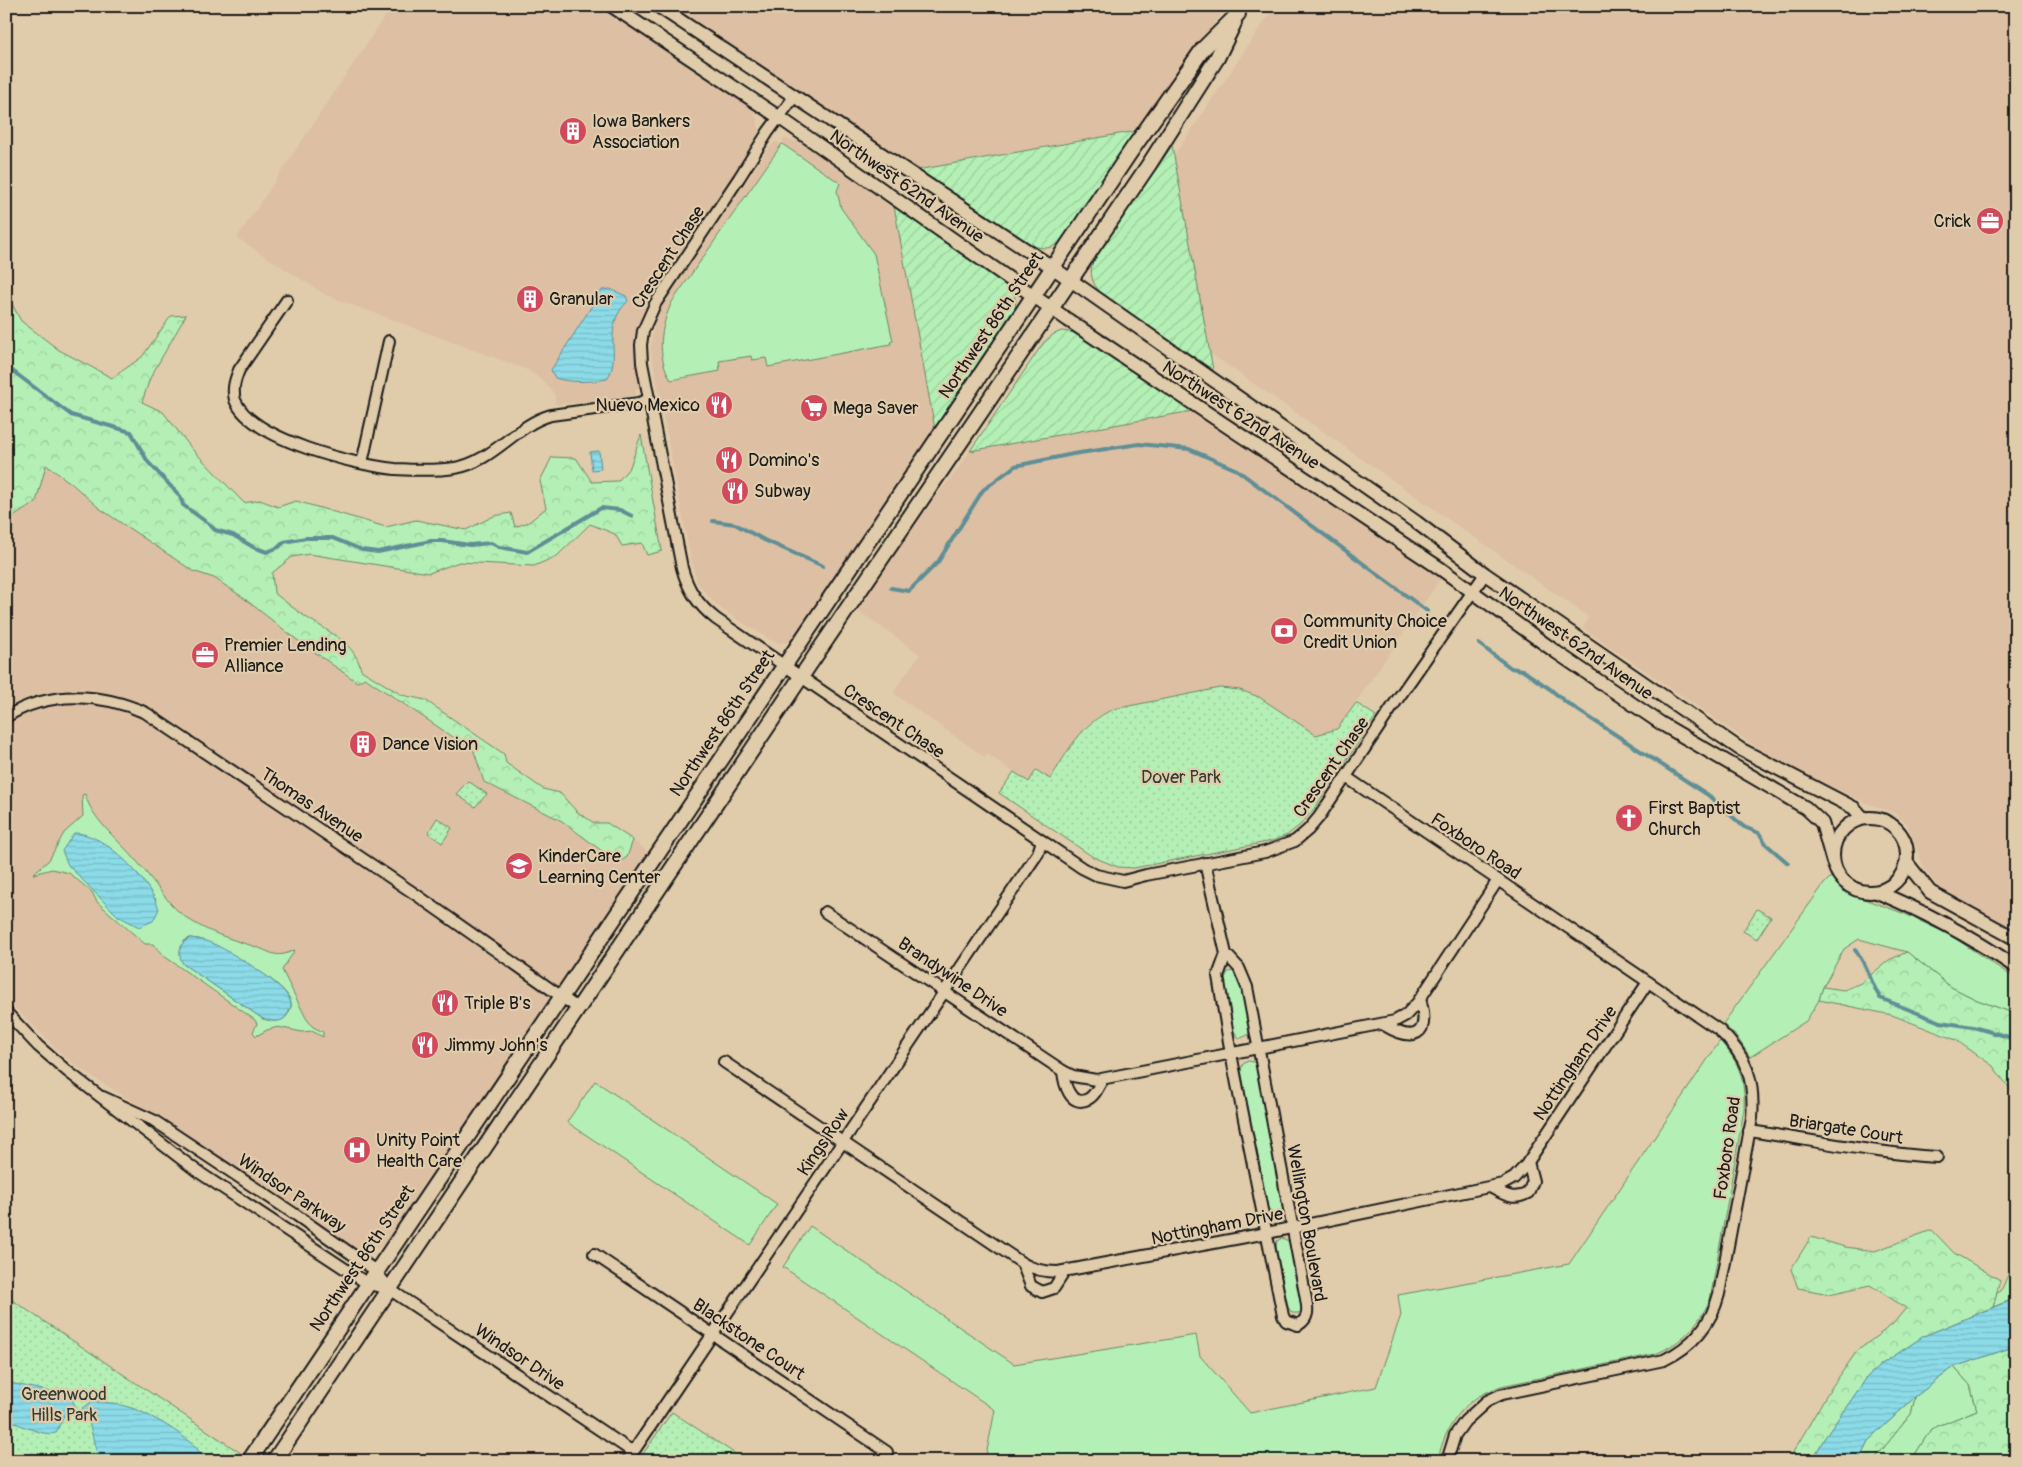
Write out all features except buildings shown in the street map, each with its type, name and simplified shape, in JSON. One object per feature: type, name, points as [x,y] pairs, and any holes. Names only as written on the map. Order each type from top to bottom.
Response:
[{"type":"main road","name":"Northwest 86th Street","points":[[249,1461],[1052,267],[1204,49],[1241,10]]},
{"type":"main road","name":"Northwest 86th Street","points":[[274,1461],[1071,280],[1218,58],[1241,10]]},
{"type":"street","name":"Northwest 62nd Avenue","points":[[612,6],[780,118],[1033,296],[1474,592],[1556,652],[1662,724],[1806,808],[1822,824],[1833,862]]},
{"type":"street","name":"Northwest 62nd Avenue","points":[[658,6],[1071,280],[1408,516],[1485,574],[1740,749],[1810,787],[1847,804],[1854,808],[1863,818]]},
{"type":"street","name":"Crescent Chase","points":[[794,97],[768,132],[662,292],[648,316],[641,345],[642,363],[686,583],[703,609],[783,666],[1042,841],[1096,875],[1123,881],[1205,862],[1265,852],[1295,841],[1308,830],[1319,817],[1397,700],[1485,574]]},
{"type":"street","points":[[287,300],[239,370],[233,390],[235,399],[244,412],[280,437],[300,447],[362,463],[393,468],[426,470],[457,468],[472,463],[488,454],[540,418],[639,403],[650,399]]},
{"type":"street","points":[[362,463],[388,341]]},
{"type":"street","name":"Thomas Avenue","points":[[6,717],[28,706],[48,700],[68,698],[107,700],[127,704],[146,712],[418,896],[579,1009]]},
{"type":"street","name":"Foxboro Road","points":[[1346,777],[1719,1030],[1741,1055],[1752,1084],[1754,1100],[1719,1294],[1711,1319],[1701,1333],[1678,1353],[1664,1360],[1516,1390],[1488,1401],[1465,1421],[1455,1435],[1447,1461]]},
{"type":"street","points":[[1877,892],[1890,886],[1901,876],[1907,863],[1907,848],[1901,834],[1891,824],[1878,818],[1863,818],[1849,823],[1839,834],[1833,847],[1833,862],[1838,875],[1849,886],[1862,892],[1877,892],[1927,913],[1964,933],[2016,967]]},
{"type":"street","name":"Kings Row","points":[[630,1456],[946,991],[1038,853],[1042,841]]},
{"type":"street","name":"Wellington Boulevard","points":[[1205,862],[1226,954],[1239,968],[1245,981],[1308,1311],[1303,1322],[1298,1324],[1286,1321],[1283,1316],[1231,1054],[1218,976],[1226,954]]},
{"type":"street","points":[[1907,863],[1930,892],[2016,939]]},
{"type":"street","name":"Brandywine Drive","points":[[825,912],[946,991],[1063,1071],[1085,1079],[1103,1079],[1384,1025],[1395,1021],[1406,1015],[1420,999],[1498,880]]},
{"type":"street","name":"Nottingham Drive","points":[[724,1062],[1022,1263],[1032,1269],[1045,1272],[1065,1271],[1492,1188],[1514,1178],[1528,1162],[1648,982]]},
{"type":"street","points":[[1384,1025],[1404,1035],[1412,1035],[1418,1031],[1422,1028],[1424,1016],[1420,999]]},
{"type":"street","name":"Windsor Parkway","points":[[6,1012],[38,1046],[67,1071],[197,1171],[368,1284],[389,1289]]},
{"type":"street","points":[[1063,1071],[1067,1091],[1074,1098],[1080,1100],[1089,1099],[1103,1079]]},
{"type":"street","name":"Windsor Parkway","points":[[103,1097],[153,1120],[296,1215],[376,1271],[389,1289]]},
{"type":"street","name":"Briargate Court","points":[[1749,1131],[1837,1146],[1937,1157]]},
{"type":"street","points":[[1492,1188],[1513,1198],[1520,1198],[1528,1193],[1533,1181],[1528,1162]]},
{"type":"street","name":"Blackstone Court","points":[[594,1254],[887,1452]]},
{"type":"street","points":[[1022,1263],[1030,1286],[1042,1292],[1054,1288],[1065,1271]]},
{"type":"street","name":"Windsor Drive","points":[[389,1289],[630,1456]]},
{"type":"shaded area","points":[[392,6],[600,6],[752,108],[757,119],[759,131],[744,161],[646,304],[640,319],[636,345],[641,386],[635,390],[636,394],[589,402],[555,404],[555,395],[544,381],[528,370],[326,295],[237,238]]},
{"type":"shaded area","points":[[671,6],[1227,6],[1136,131],[917,170]]},
{"type":"shaded area","points":[[1275,6],[2016,6],[2016,931],[1937,886],[1925,870],[1907,824],[1895,813],[1865,802],[1783,765],[1583,628],[1589,617],[1210,353],[1174,156]]},
{"type":"shaded area","points":[[784,139],[798,142],[816,150],[894,206],[935,429],[795,640],[780,643],[772,641],[723,610],[711,600],[697,582],[689,550],[651,350],[654,325],[659,311],[769,148],[775,142],[782,144]]},
{"type":"shaded area","points":[[1192,411],[1441,578],[1337,729],[1316,735],[1259,697],[1240,690],[1220,688],[1114,709],[1099,715],[1082,730],[1049,779],[1029,782],[987,754],[985,757],[893,693],[920,654],[856,609],[915,522],[958,469],[970,451]]},
{"type":"shaded area","points":[[45,465],[71,483],[99,508],[172,557],[194,570],[214,578],[241,596],[296,639],[357,682],[364,678],[474,751],[484,782],[562,821],[618,863],[627,857],[633,840],[649,853],[387,1242],[379,1248],[366,1251],[355,1248],[190,1137],[82,1070],[62,1054],[6,999],[6,539],[13,517],[36,502]]},
{"type":"green space","points":[[1136,131],[1064,239],[1049,248],[1031,245],[917,170]]},
{"type":"green space","points":[[782,144],[840,183],[837,191],[841,208],[874,254],[893,341],[890,342],[891,344],[768,367],[766,358],[752,360],[751,356],[719,361],[720,371],[671,380],[663,361],[661,341],[672,302]]},
{"type":"green space","points":[[1172,146],[1213,370],[1101,293],[1095,286],[1092,278],[1093,260]]},
{"type":"green space","points":[[894,206],[1009,286],[1015,301],[1012,317],[935,429]]},
{"type":"green space","points":[[6,293],[21,321],[59,350],[112,378],[142,357],[171,316],[186,315],[150,378],[142,402],[163,412],[192,449],[244,503],[260,500],[278,507],[296,501],[386,527],[416,520],[466,530],[494,516],[511,513],[515,527],[529,522],[546,508],[540,481],[552,457],[576,458],[592,482],[618,481],[630,467],[641,435],[662,551],[647,555],[642,543],[622,546],[615,534],[590,524],[557,556],[534,566],[459,562],[429,573],[309,554],[292,557],[272,573],[274,593],[347,645],[358,660],[361,670],[402,695],[425,700],[504,754],[506,763],[543,789],[560,793],[576,811],[594,823],[607,823],[633,840],[627,857],[618,863],[562,821],[484,782],[474,751],[365,678],[357,682],[296,639],[241,596],[214,578],[193,571],[99,508],[71,483],[46,465],[36,502],[13,517],[6,511],[6,453],[12,448],[6,437]]},
{"type":"green space","points":[[1062,331],[1075,333],[1192,411],[970,451],[1044,342],[1054,334]]},
{"type":"green space","name":"Dover Park","points":[[1220,688],[1240,690],[1259,697],[1316,735],[1337,729],[1356,703],[1376,716],[1313,810],[1300,825],[1287,835],[1272,841],[1134,868],[1118,867],[1093,857],[999,793],[1014,772],[1029,782],[1036,770],[1050,779],[1084,730],[1114,709]]},
{"type":"green space","points":[[468,781],[487,794],[475,807],[456,794]]},
{"type":"green space","points":[[85,794],[93,812],[105,828],[138,863],[171,904],[189,920],[222,936],[275,954],[279,955],[295,950],[282,970],[306,1018],[313,1027],[323,1032],[323,1037],[312,1031],[302,1032],[278,1027],[256,1036],[253,1032],[257,1024],[255,1020],[164,956],[153,944],[145,944],[97,902],[92,892],[69,873],[52,869],[33,874],[49,860],[64,833],[83,816],[82,795]],"holes":[[[105,844],[137,873],[156,900]],[[190,938],[199,939],[251,966],[278,985],[287,994],[291,1003],[286,1017],[280,1021],[263,1019],[183,964],[184,941]]]},
{"type":"green space","points":[[437,818],[452,828],[442,843],[428,833]]},
{"type":"green space","points":[[1831,877],[1840,887],[1856,896],[1905,914],[1950,935],[2016,979],[2016,1014],[1977,1000],[1951,987],[1907,952],[1859,939],[1844,949],[1823,987],[1819,1000],[1806,1021],[1750,1057],[1737,1037],[1723,1024]]},
{"type":"green space","points":[[1757,909],[1771,917],[1757,939],[1743,931]]},
{"type":"green space","points":[[1907,952],[1951,987],[1977,1000],[2016,1014],[2016,1097],[1993,1066],[1956,1040],[1892,1015],[1819,1000],[1823,987],[1844,990],[1861,983],[1889,960]]},
{"type":"green space","points":[[1234,971],[1240,977],[1250,1028],[1248,1035],[1241,1038],[1234,1031],[1224,980],[1228,972]]},
{"type":"green space","points":[[1720,1041],[1727,1049],[1740,1072],[1744,1109],[1710,1300],[1700,1318],[1681,1339],[1665,1350],[1655,1354],[1501,1386],[1479,1396],[1457,1416],[1443,1442],[1438,1461],[985,1461],[995,1410],[783,1267],[810,1226],[1014,1364],[1196,1335],[1200,1356],[1250,1413],[1376,1387],[1401,1315],[1398,1295],[1569,1264]]},
{"type":"green space","points":[[1248,1061],[1254,1062],[1257,1067],[1284,1209],[1280,1215],[1273,1214],[1268,1208],[1241,1070],[1243,1064]]},
{"type":"green space","points":[[595,1081],[777,1204],[750,1245],[567,1122]]},
{"type":"green space","points":[[1932,1230],[1954,1253],[2000,1280],[1993,1307],[1924,1336],[1882,1364],[1868,1376],[1824,1439],[1812,1461],[1788,1461],[1827,1394],[1857,1351],[1893,1324],[1906,1308],[1870,1285],[1829,1294],[1798,1288],[1791,1269],[1811,1237],[1845,1247],[1875,1251]]},
{"type":"green space","points":[[1282,1238],[1290,1242],[1304,1307],[1299,1313],[1292,1313],[1288,1307],[1276,1247],[1277,1241]]},
{"type":"green space","points":[[2016,1257],[2016,1298],[1993,1307],[1997,1293],[2001,1291]]},
{"type":"green space","name":"Greenwood Hills Park","points":[[6,1296],[242,1454],[238,1461],[6,1461]]},
{"type":"green space","points":[[2016,1346],[2016,1461],[1911,1461],[1931,1429],[1977,1410],[1970,1385],[1954,1367]]},
{"type":"green space","points":[[1954,1367],[1970,1385],[1977,1410],[1931,1429],[1911,1461],[1873,1461],[1911,1414],[1915,1397]]},
{"type":"green space","points":[[1915,1397],[1911,1414],[1873,1461],[1858,1461],[1868,1441]]},
{"type":"green space","points":[[672,1412],[746,1461],[638,1461]]},
{"type":"water","points":[[610,289],[626,296],[628,301],[615,321],[613,361],[607,379],[581,382],[555,378],[551,370],[602,290]]},
{"type":"water","points":[[599,451],[601,469],[592,470],[590,452]]},
{"type":"water","points":[[74,833],[86,835],[112,849],[136,872],[146,885],[159,909],[153,921],[139,927],[118,916],[68,865],[62,851]]},
{"type":"water","points":[[190,938],[216,945],[246,962],[281,988],[291,1004],[285,1018],[276,1021],[263,1019],[183,964],[180,949],[183,943]]},
{"type":"water","points":[[2016,1298],[2016,1346],[1954,1367],[1915,1397],[1868,1441],[1858,1461],[1812,1461],[1824,1439],[1868,1376],[1882,1364],[1924,1336]]},
{"type":"water","points":[[6,1382],[70,1396],[76,1407],[65,1413],[56,1433],[51,1434],[31,1429],[6,1419]]},
{"type":"water","points":[[93,1401],[113,1403],[151,1417],[184,1437],[200,1453],[205,1461],[103,1461],[97,1454],[89,1422],[82,1408]]},
{"type":"waterway","points":[[6,366],[71,415],[131,432],[148,462],[180,496],[183,505],[215,530],[233,535],[253,547],[267,552],[279,547],[284,542],[306,538],[333,538],[362,550],[378,552],[431,541],[470,545],[491,543],[499,547],[527,552],[601,508],[620,510],[632,516]]},
{"type":"waterway","points":[[891,588],[909,591],[938,562],[983,490],[1015,466],[1073,454],[1139,444],[1189,449],[1237,470],[1427,611]]},
{"type":"waterway","points":[[713,521],[735,524],[764,540],[823,566]]},
{"type":"waterway","points":[[1479,644],[1511,668],[1522,670],[1567,703],[1708,795],[1744,827],[1759,833],[1767,845],[1788,863]]},
{"type":"waterway","points":[[1855,950],[1862,960],[1880,998],[1940,1022],[1973,1027],[2016,1039]]},
{"type":"place","name":"Iowa Bankers Association","points":[[573,131]]},
{"type":"place","name":"Crick","points":[[1990,221]]},
{"type":"place","name":"Granular","points":[[530,299]]},
{"type":"place","name":"Nuevo Mexico","points":[[719,405]]},
{"type":"place","name":"Mega Saver","points":[[814,408]]},
{"type":"place","name":"Domino's","points":[[729,460]]},
{"type":"place","name":"Subway","points":[[735,491]]},
{"type":"place","name":"Community Choice Credit Union","points":[[1284,631]]},
{"type":"place","name":"Premier Lending Alliance","points":[[205,655]]},
{"type":"place","name":"Dance Vision","points":[[363,744]]},
{"type":"place","name":"First Baptist Church","points":[[1629,818]]},
{"type":"place","name":"KinderCare Learning Center","points":[[519,866]]},
{"type":"place","name":"Triple B's","points":[[445,1003]]},
{"type":"place","name":"Jimmy John's","points":[[425,1045]]},
{"type":"place","name":"Unity Point Health Care","points":[[357,1150]]}]
